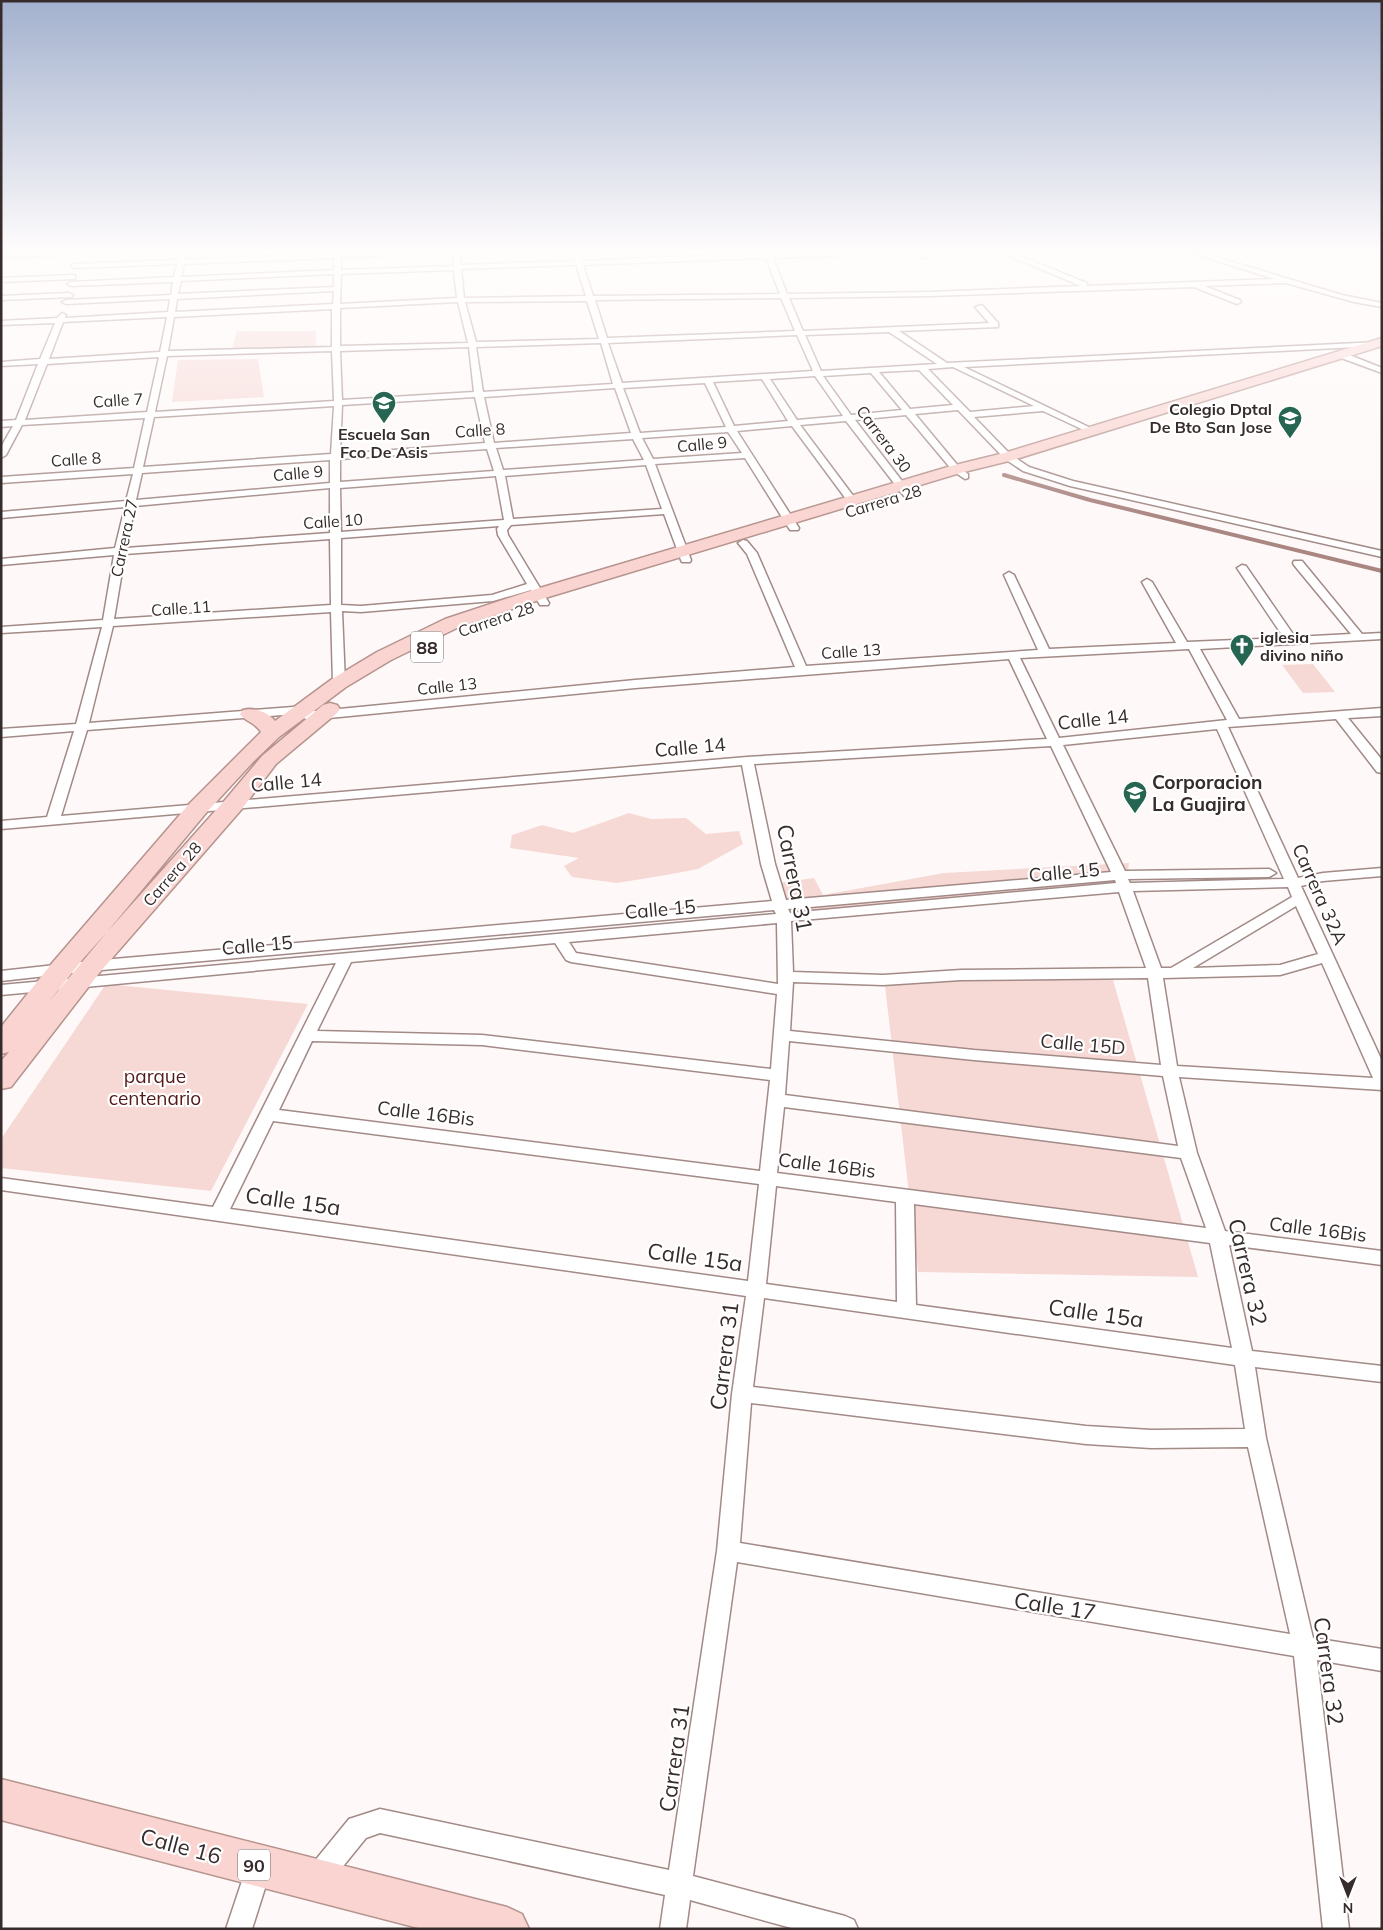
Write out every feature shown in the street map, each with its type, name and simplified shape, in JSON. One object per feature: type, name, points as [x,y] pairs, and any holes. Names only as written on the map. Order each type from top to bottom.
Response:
[{"type":"highway","name":"Carrera 28","points":[[1,1045],[62,968],[198,808],[246,758],[272,733],[299,712],[340,683],[384,656],[452,623],[538,594],[685,555],[904,490],[1379,343]]},
{"type":"highway","name":"Carrera 28","points":[[685,555],[743,543],[852,500],[904,490]]},
{"type":"highway","name":"Carrera 28","points":[[1,1080],[91,966],[233,805],[269,760],[355,687],[400,659],[538,594]]},
{"type":"highway","points":[[250,714],[266,722],[272,733]]},
{"type":"highway","name":"Calle 16","points":[[1,1799],[315,1880],[434,1920],[507,1929]]},
{"type":"street","points":[[1,455],[19,423],[51,343]]},
{"type":"street","name":"Carrera 27","points":[[53,820],[82,726],[108,626],[120,552],[166,343]]},
{"type":"street","points":[[336,343],[338,402],[335,456],[335,536],[336,611],[340,683]]},
{"type":"street","points":[[1,364],[164,354],[513,343]]},
{"type":"street","points":[[605,343],[636,435],[650,463],[685,555]]},
{"type":"street","name":"Carrera 30","points":[[804,343],[818,374],[848,417],[904,490]]},
{"type":"street","points":[[913,343],[949,365],[1093,431]]},
{"type":"street","name":"Calle 7","points":[[1,424],[151,413],[479,395],[949,365],[1378,343]]},
{"type":"street","points":[[472,344],[479,395],[490,445],[500,474],[509,522],[502,529],[503,535],[538,594]]},
{"type":"street","points":[[1339,354],[1382,371]]},
{"type":"street","points":[[921,367],[1008,457],[1026,468],[1070,482],[1382,554]]},
{"type":"street","points":[[873,370],[961,472]]},
{"type":"street","points":[[764,377],[794,423],[852,500]]},
{"type":"street","points":[[708,380],[731,429],[791,523]]},
{"type":"street","name":"Calle 8","points":[[1,480],[731,429],[961,407]]},
{"type":"street","points":[[969,415],[1046,408]]},
{"type":"street","name":"Calle 9","points":[[1,515],[336,485],[747,455]]},
{"type":"street","name":"Calle 10","points":[[1,562],[668,510]]},
{"type":"street","points":[[743,543],[752,553],[802,670]]},
{"type":"street","points":[[1298,562],[1359,637]]},
{"type":"street","points":[[1242,568],[1291,640]]},
{"type":"street","points":[[1009,575],[1045,654]]},
{"type":"street","name":"Carrera 32A","points":[[1147,582],[1187,645],[1228,724],[1290,878],[1382,1079]]},
{"type":"street","name":"Calle 11","points":[[1,630],[108,626],[336,611],[538,594]]},
{"type":"street","name":"Calle 11","points":[[1,637],[108,626]]},
{"type":"street","name":"Calle 13","points":[[1,733],[250,714],[299,712],[310,715],[323,714],[802,670],[1187,645],[1382,636]]},
{"type":"street","name":"Carrera 32","points":[[1013,656],[1056,742],[1164,973],[1170,1071],[1188,1152],[1218,1237],[1244,1358],[1256,1438],[1304,1647],[1336,1929]]},
{"type":"street","name":"Calle 14","points":[[1,825],[747,761],[1056,742],[1228,724],[1382,712]]},
{"type":"street","points":[[1339,715],[1382,768]]},
{"type":"street","name":"Carrera 31","points":[[673,1929],[728,1551],[742,1394],[756,1290],[779,1074],[786,983],[782,911],[768,864],[747,761]]},
{"type":"street","name":"Calle 15","points":[[1,976],[62,968],[782,911],[1122,881],[1323,877],[1382,872]]},
{"type":"street","points":[[1164,973],[1300,898]]},
{"type":"street","name":"Calle 15","points":[[1,990],[559,938],[782,911]]},
{"type":"street","points":[[559,938],[571,957],[786,983],[961,975],[1221,973],[1280,970],[1326,956]]},
{"type":"street","points":[[218,1215],[346,957]]},
{"type":"street","name":"Calle 15D","points":[[782,1035],[974,1055],[1170,1071],[1382,1084]]},
{"type":"street","points":[[307,1036],[482,1040],[779,1074]]},
{"type":"street","points":[[776,1100],[1188,1152]]},
{"type":"street","name":"Calle 16Bis","points":[[268,1114],[1382,1258]]},
{"type":"street","name":"Calle 15a","points":[[1,1184],[1244,1358],[1382,1374]]},
{"type":"street","points":[[905,1197],[907,1311]]},
{"type":"street","points":[[742,1394],[1086,1435],[1151,1439],[1256,1438]]},
{"type":"street","name":"Calle 17","points":[[728,1551],[1382,1660]]},
{"type":"street","points":[[315,1880],[358,1828],[380,1821],[680,1885],[845,1929]]},
{"type":"street","points":[[239,1929],[259,1866]]},
{"type":"green space","points":[[234,343],[316,343],[316,348],[231,352]]},
{"type":"green space","points":[[258,359],[264,397],[172,402],[178,360]]},
{"type":"green space","points":[[1313,664],[1335,692],[1303,693],[1282,665]]},
{"type":"green space","points":[[629,813],[651,819],[686,818],[706,834],[739,831],[743,844],[698,869],[617,883],[572,877],[564,866],[579,858],[510,848],[512,835],[542,825],[573,833]]},
{"type":"green space","points":[[1129,863],[1127,881],[850,911],[789,913],[770,884],[814,878],[823,895],[944,873]]},
{"type":"green space","points":[[884,977],[1113,980],[1198,1277],[918,1272]]},
{"type":"green space","name":"parque centenario","points":[[106,984],[308,1004],[211,1191],[1,1168],[1,1139]]},
{"type":"waterway","points":[[1004,475],[1090,500],[1382,571]]},
{"type":"place","name":"Escuela San Fco De Asis","points":[[384,424]]},
{"type":"place","name":"Colegio Dptal De Bto San Jose","points":[[1290,439]]},
{"type":"place","name":"iglesia divino niño","points":[[1242,667]]},
{"type":"place","name":"Corporacion La Guajira","points":[[1135,814]]}]
